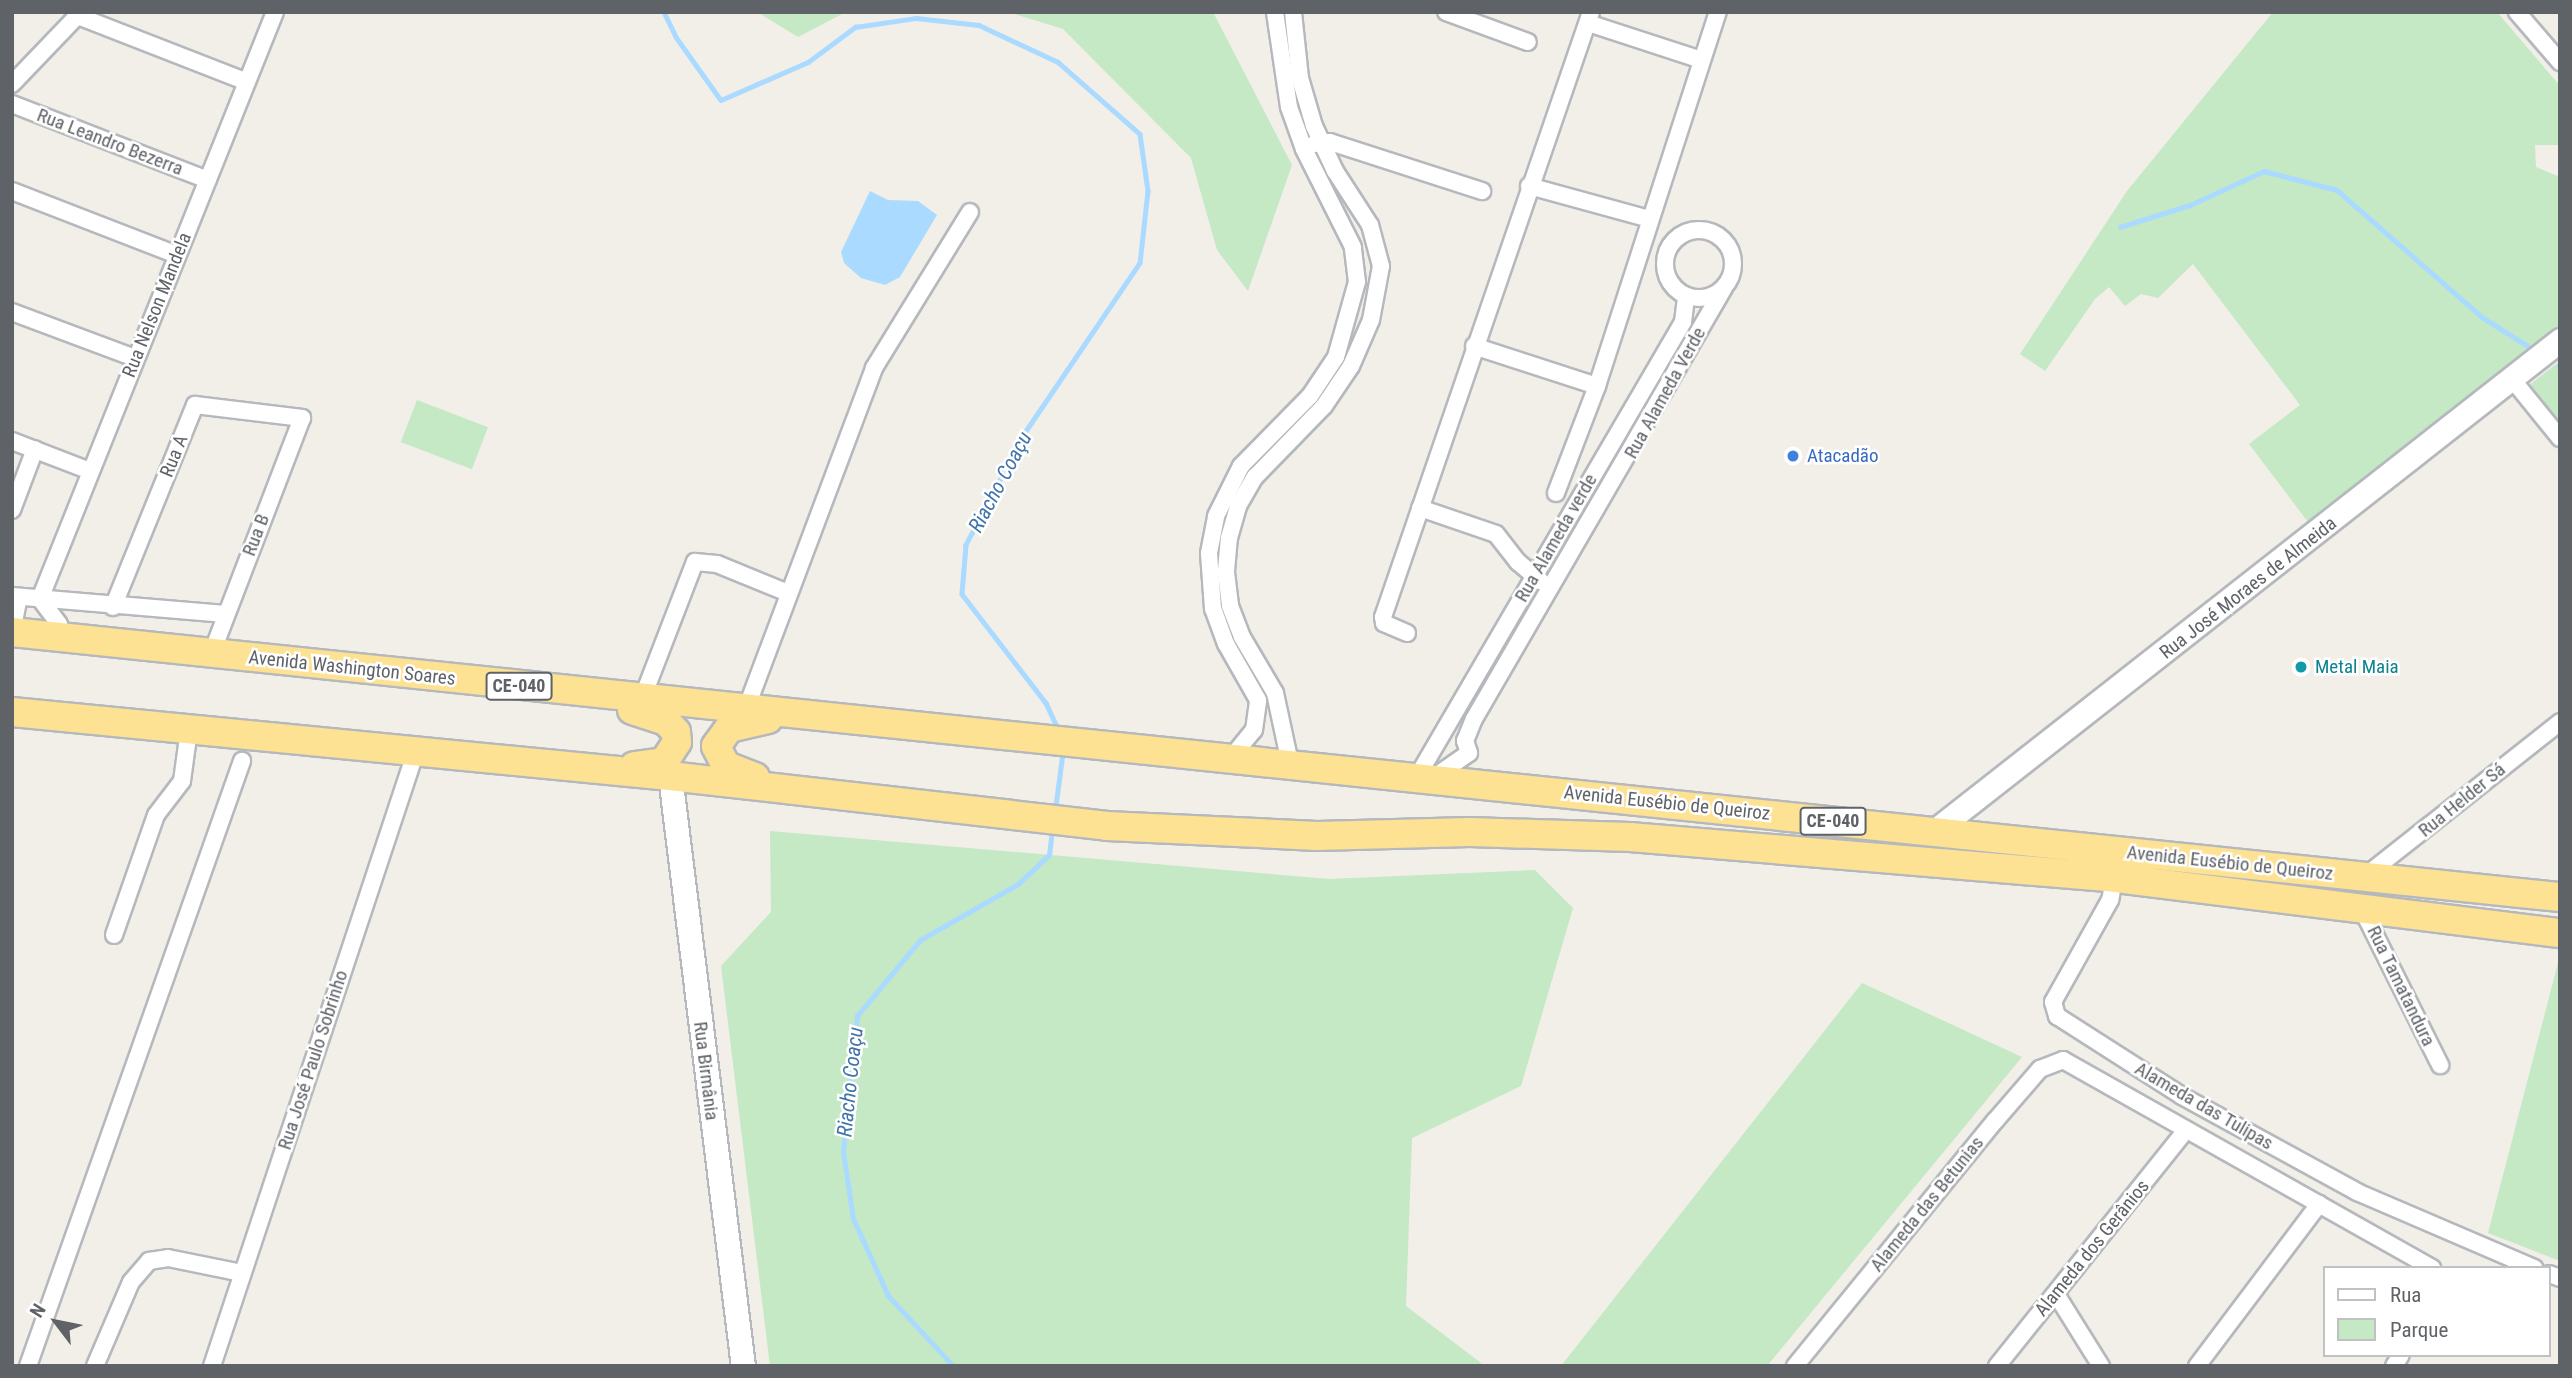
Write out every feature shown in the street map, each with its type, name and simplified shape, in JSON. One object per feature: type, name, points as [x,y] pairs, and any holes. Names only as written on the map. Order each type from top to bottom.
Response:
[{"type":"highway","name":"Avenida Washington Soares","points":[[12,632],[1107,746]]},
{"type":"highway","points":[[600,770],[663,762],[677,742],[676,732],[666,721],[617,706],[605,695]]},
{"type":"highway","name":"CE-040","points":[[12,712],[784,789]]},
{"type":"highway","points":[[784,789],[733,771],[721,761],[716,746],[724,731],[736,725],[794,715]]},
{"type":"highway","name":"Avenida Eusébio de Queiroz","points":[[1107,746],[2560,897]]},
{"type":"highway","name":"Avenida Eusébio de Queiroz","points":[[784,789],[1107,826],[1317,836],[1470,831],[1616,836],[2116,878],[2560,933]]},
{"type":"street","name":"Rua Nelson Mandela","points":[[40,599],[275,12]]},
{"type":"street","points":[[1231,758],[1254,730],[1258,700],[1226,644],[1213,609],[1209,553],[1216,516],[1241,466],[1324,377],[1351,314],[1357,282],[1353,247],[1304,149],[1283,82],[1275,12]]},
{"type":"street","points":[[1290,763],[1275,693],[1242,637],[1230,605],[1226,571],[1229,538],[1238,506],[1255,477],[1331,397],[1371,320],[1380,284],[1376,238],[1320,142],[1300,78],[1293,12]]},
{"type":"street","points":[[1446,12],[1528,42]]},
{"type":"street","points":[[1556,493],[1597,386],[1718,12]]},
{"type":"street","points":[[2517,12],[2560,62]]},
{"type":"street","points":[[12,84],[79,14],[247,82]]},
{"type":"street","points":[[1407,633],[1384,623],[1383,617],[1529,186],[1590,18],[1701,60]]},
{"type":"street","name":"Rua Leandro Bezerra","points":[[12,104],[208,180]]},
{"type":"street","points":[[1304,149],[1320,142],[1482,191]]},
{"type":"street","points":[[1529,186],[1650,219]]},
{"type":"street","points":[[12,191],[177,255]]},
{"type":"street","points":[[746,709],[874,368],[970,212]]},
{"type":"street","points":[[1344,225],[1352,215],[1363,213]]},
{"type":"street","points":[[1695,230],[1717,234],[1731,251],[1733,271],[1724,288],[1713,296],[1686,296],[1670,281],[1665,260],[1675,240],[1695,230]]},
{"type":"street","points":[[1353,247],[1376,238]]},
{"type":"street","points":[[1357,282],[1380,284]]},
{"type":"street","name":"Rua Alameda Verde","points":[[1425,778],[1469,752],[1465,741],[1474,719],[1724,288]]},
{"type":"street","name":"Rua Alameda verde","points":[[1425,778],[1534,576],[1684,322],[1686,296]]},
{"type":"street","points":[[12,312],[135,358]]},
{"type":"street","points":[[1351,314],[1359,320],[1371,320]]},
{"type":"street","name":"Rua José Moraes de Almeida","points":[[2516,384],[2560,340]]},
{"type":"street","points":[[1474,346],[1597,386]]},
{"type":"street","name":"Rua José Moraes de Almeida","points":[[1982,837],[1978,820],[1986,806],[2058,744],[2516,384],[2560,357]]},
{"type":"street","points":[[2516,384],[2560,438]]},
{"type":"street","name":"Rua A","points":[[113,607],[195,405],[302,418]]},
{"type":"street","name":"Rua B","points":[[212,653],[302,418]]},
{"type":"street","points":[[12,440],[90,471]]},
{"type":"street","points":[[12,510],[35,449]]},
{"type":"street","points":[[1420,508],[1496,534],[1534,576],[1552,588]]},
{"type":"street","points":[[642,699],[695,562],[712,562],[788,593]]},
{"type":"street","points":[[12,632],[16,597],[113,607],[226,614]]},
{"type":"street","points":[[40,599],[59,624],[56,638]]},
{"type":"street","name":"Rua Helder Sá","points":[[2364,877],[2560,722]]},
{"type":"street","points":[[114,935],[156,816],[179,790],[189,730]]},
{"type":"street","name":"Rua José Moraes de Almeida","points":[[1933,832],[2058,744]]},
{"type":"street","name":"Rua José Paulo Sobrinho","points":[[212,1366],[415,754]]},
{"type":"street","points":[[28,1366],[242,761]]},
{"type":"street","name":"Rua Birmânia","points":[[670,776],[743,1366]]},
{"type":"street","points":[[2092,848],[2109,859],[2116,878]]},
{"type":"street","name":"Alameda das Tulipas","points":[[2116,878],[2109,900],[2053,1002],[2057,1016],[2182,1096],[2357,1192],[2529,1266]]},
{"type":"street","name":"Rua Tamatandura","points":[[2361,907],[2440,1065]]},
{"type":"street","name":"Alameda das Betunias","points":[[1795,1366],[2040,1069],[2056,1061],[2071,1062],[2186,1130]]},
{"type":"street","points":[[2186,1130],[2428,1266]]},
{"type":"street","name":"Alameda dos Gerânios","points":[[1997,1366],[2186,1130]]},
{"type":"street","points":[[2197,1366],[2319,1204]]},
{"type":"street","points":[[95,1366],[131,1282],[149,1261],[168,1258],[242,1273]]},
{"type":"street","points":[[2056,1294],[2101,1366]]},
{"type":"green space","points":[[757,12],[846,12],[798,37]]},
{"type":"green space","points":[[1008,12],[1213,12],[1292,165],[1248,291],[1217,250],[1191,158],[1063,29]]},
{"type":"green space","points":[[2273,12],[2497,12],[2560,86],[2560,145],[2535,145],[2536,167],[2560,177],[2560,329],[2308,522],[2249,444],[2300,405],[2193,264],[2158,298],[2141,294],[2125,306],[2109,287],[2095,299],[2045,371],[2020,354],[2127,191]]},
{"type":"green space","points":[[2560,361],[2560,433],[2523,390]]},
{"type":"green space","points":[[417,400],[488,427],[472,469],[401,442]]},
{"type":"green space","points":[[770,831],[1329,879],[1535,870],[1573,908],[1521,1086],[1412,1138],[1406,1306],[1485,1366],[770,1366],[721,966],[771,912]]},
{"type":"green space","points":[[2560,955],[2560,1261],[2488,1233]]},
{"type":"green space","points":[[1862,983],[2022,1057],[1767,1366],[1561,1366]]},
{"type":"water","points":[[870,191],[888,200],[918,201],[937,215],[900,277],[885,285],[861,278],[844,263],[841,252]]},
{"type":"waterway","name":"Riacho Coaçu","points":[[664,12],[676,37],[721,100],[808,62],[855,27],[916,18],[979,25],[1058,62],[1140,134],[1148,191],[1140,263],[1025,433],[966,545],[962,594],[1046,703],[1059,731]]},
{"type":"waterway","points":[[2120,227],[2190,205],[2264,171],[2337,190],[2482,317],[2534,350]]},
{"type":"waterway","name":"Riacho Coaçu","points":[[1055,810],[1063,749]]},
{"type":"waterway","name":"Riacho Coaçu","points":[[953,1366],[888,1296],[853,1219],[843,1152],[857,1016],[920,940],[1018,884],[1049,855],[1052,829]]},
{"type":"place","name":"Atacadão","points":[[1793,456]]},
{"type":"place","name":"Metal Maia","points":[[2301,667]]}]
